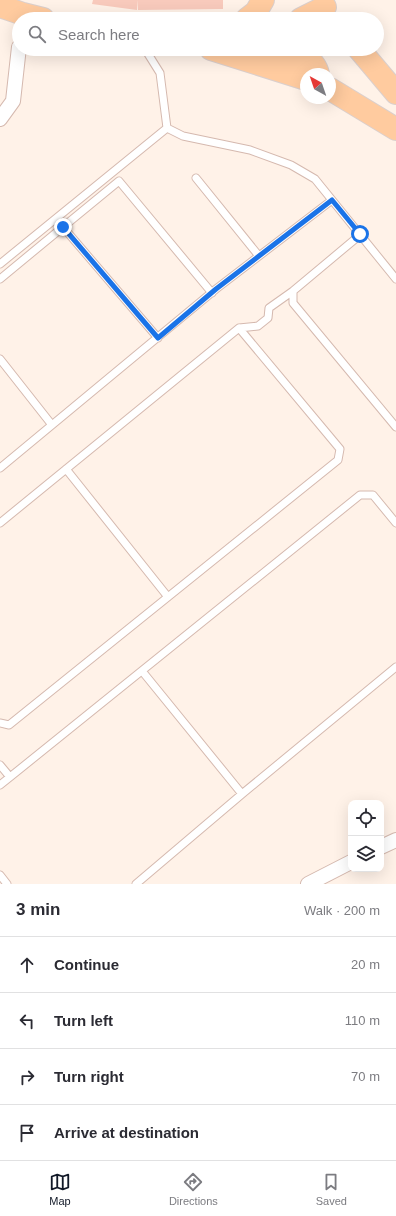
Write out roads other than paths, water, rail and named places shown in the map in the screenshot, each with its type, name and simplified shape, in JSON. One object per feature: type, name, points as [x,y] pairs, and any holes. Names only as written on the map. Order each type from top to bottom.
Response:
[{"type":"main road","points":[[256,12],[263,0]]},
{"type":"main road","points":[[0,6],[16,12]]},
{"type":"main road","points":[[233,56],[300,77]]},
{"type":"main road","points":[[302,56],[312,62],[316,68]]},
{"type":"main road","points":[[366,56],[396,93]]},
{"type":"main road","points":[[336,94],[396,130]]},
{"type":"street","points":[[0,119],[13,101],[18,56]]},
{"type":"street","points":[[384,846],[396,840]]},
{"type":"street","points":[[308,884],[348,864]]},
{"type":"lane","points":[[149,56],[160,73],[167,128]]},
{"type":"lane","points":[[167,128],[183,136],[250,150],[291,165],[315,179],[396,280]]},
{"type":"lane","points":[[0,264],[167,128]]},
{"type":"lane","points":[[196,178],[259,256]]},
{"type":"lane","points":[[0,279],[119,181],[212,293]]},
{"type":"lane","points":[[0,468],[212,293],[332,200]]},
{"type":"lane","points":[[63,227],[158,338]]},
{"type":"lane","points":[[0,523],[239,328],[258,326],[268,318],[269,308],[360,234]]},
{"type":"lane","points":[[293,290],[293,303],[396,427]]},
{"type":"lane","points":[[0,723],[10,725],[338,460],[340,448],[239,328]]},
{"type":"lane","points":[[0,359],[52,425]]},
{"type":"lane","points":[[66,469],[168,597]]},
{"type":"lane","points":[[0,785],[360,495],[373,495],[396,523]]},
{"type":"lane","points":[[136,884],[396,667]]},
{"type":"lane","points":[[142,671],[242,794]]},
{"type":"lane","points":[[0,765],[10,777]]},
{"type":"lane","points":[[0,875],[7,884]]}]
